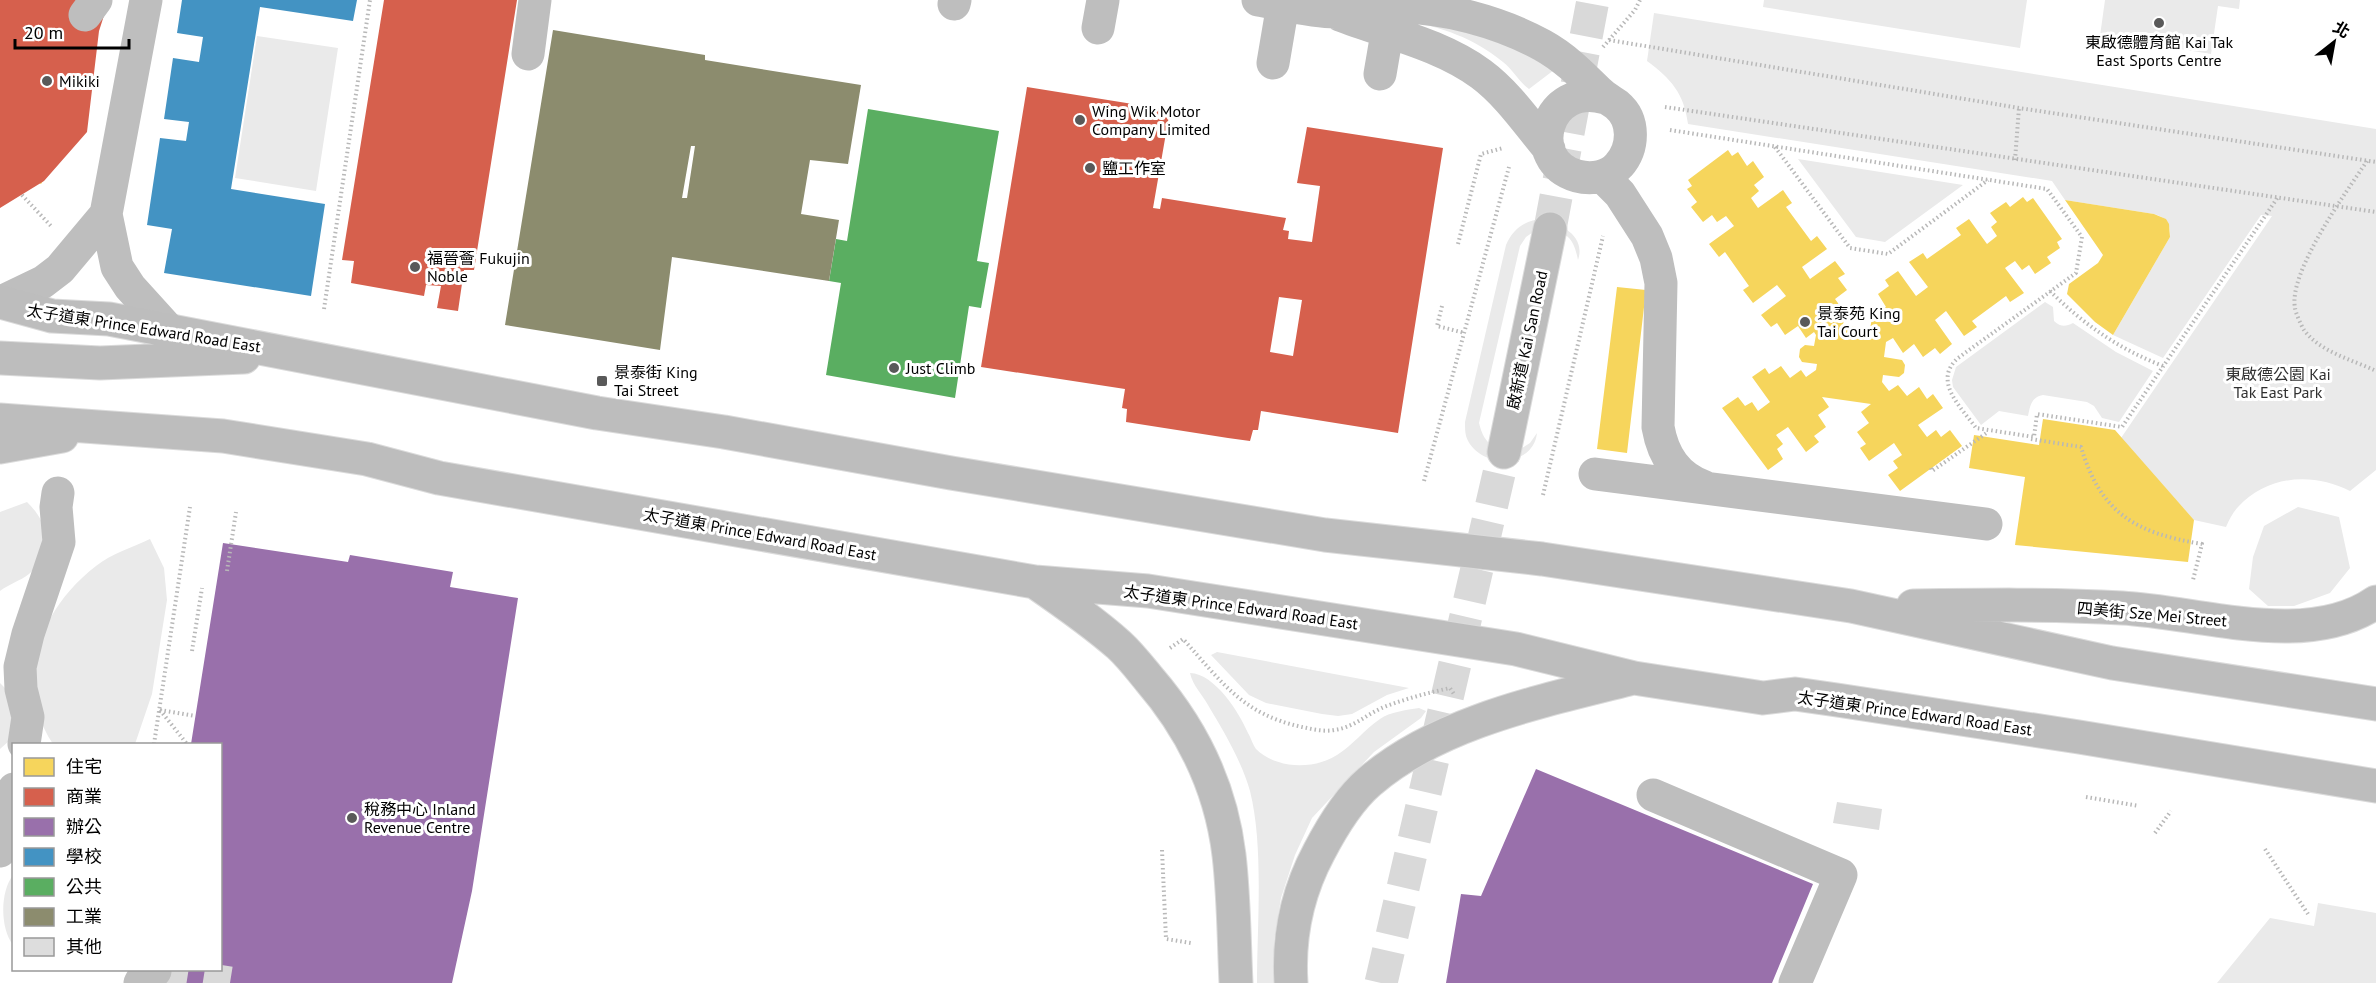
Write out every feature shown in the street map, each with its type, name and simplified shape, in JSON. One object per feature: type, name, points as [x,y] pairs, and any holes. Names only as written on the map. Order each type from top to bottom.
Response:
[{"type":"main road","name":"啟新道 Kai San Road","points":[[1504,452],[1550,229]]},
{"type":"main road","name":"太子道東 Prince Edward Road East","points":[[1,302],[52,316],[109,319],[597,412],[1313,533],[1542,559],[1851,606],[2112,663],[2376,704]]},
{"type":"main road","name":"太子道東 Prince Edward Road East","points":[[0,358],[100,363],[184,361],[288,353]]},
{"type":"main road","name":"太子道東 Prince Edward Road East","points":[[0,420],[223,436],[296,447],[367,459],[439,478],[1035,582],[1148,591],[1516,649],[1634,678],[1762,698],[1795,694],[1837,700],[2376,786]]},
{"type":"main road","name":"太子道東 Prince Edward Road East","points":[[0,447],[105,428]]},
{"type":"main road","points":[[1035,582],[1095,625],[1121,647],[1165,697],[1197,746],[1222,816],[1229,855],[1236,983]]},
{"type":"main road","name":"四美街 Sze Mei Street","points":[[1851,606],[2008,605],[2124,608],[2284,626],[2331,621],[2365,609],[2376,602]]},
{"type":"main road","points":[[1291,983],[1292,932],[1298,901],[1310,869],[1340,816],[1368,783],[1411,752],[1473,723],[1634,678]]},
{"type":"street","points":[[146,0],[106,214],[117,267],[130,287],[169,330]]},
{"type":"street","points":[[528,54],[535,0]]},
{"type":"street","points":[[1273,63],[1271,2],[1394,7],[1470,17],[1498,25],[1544,46],[1577,69],[1605,98]]},
{"type":"street","points":[[1337,6],[1387,33],[1432,47],[1458,59],[1482,75],[1500,91],[1549,150],[1554,160],[1570,174],[1581,177],[1602,176],[1615,170],[1625,159],[1630,145],[1631,131],[1618,105],[1594,94],[1581,95],[1570,99],[1552,115],[1548,126],[1549,150]]},
{"type":"street","points":[[1380,75],[1387,33]]},
{"type":"street","points":[[1602,176],[1620,194],[1647,236],[1656,258],[1661,283],[1658,427],[1661,443],[1676,470],[1702,486],[1718,489]]},
{"type":"street","points":[[1,302],[43,282],[60,269],[106,214]]},
{"type":"street","points":[[1595,474],[1986,524]]},
{"type":"street","points":[[24,743],[28,717],[21,689],[20,667],[28,634],[59,542],[56,507],[58,493]]},
{"type":"street","points":[[1653,795],[1841,875],[1796,983]]},
{"type":"street","points":[[0,851],[12,798]]},
{"type":"path","points":[[324,309],[370,0]]},
{"type":"path","points":[[1603,47],[1635,10],[1640,0]]},
{"type":"path","points":[[1610,40],[2019,108],[2376,162]]},
{"type":"path","points":[[1665,107],[2376,212]]},
{"type":"path","points":[[2015,160],[2019,108]]},
{"type":"path","points":[[1670,130],[2047,189],[2082,237],[2076,273],[1958,358],[1948,371],[1948,388],[1976,428],[2034,437],[2037,414],[2122,427],[2278,197]]},
{"type":"path","points":[[1458,244],[1481,154],[1505,147]]},
{"type":"path","points":[[1775,147],[1850,248],[1888,254],[1989,180]]},
{"type":"path","points":[[2367,160],[2337,206],[2299,274],[2294,308],[2304,330],[2324,348],[2376,371]]},
{"type":"path","points":[[1424,482],[1509,167]]},
{"type":"path","points":[[22,195],[54,231]]},
{"type":"path","points":[[1543,495],[1604,230]]},
{"type":"path","points":[[2050,291],[2102,336],[2142,358],[2163,366]]},
{"type":"path","points":[[1442,306],[1437,326],[1465,333]]},
{"type":"path","points":[[1930,468],[1932,471],[1986,432],[2081,447],[2087,469],[2098,488],[2111,506],[2129,521],[2170,538],[2202,544],[2191,589]]},
{"type":"path","points":[[154,743],[190,507]]},
{"type":"path","points":[[227,571],[236,512]]},
{"type":"path","points":[[192,651],[202,588]]},
{"type":"path","points":[[1183,639],[1236,697],[1255,711],[1290,724],[1319,730],[1335,730],[1362,720],[1382,708],[1406,702],[1416,696],[1450,688]]},
{"type":"path","points":[[159,710],[195,716]]},
{"type":"path","points":[[159,710],[186,743]]},
{"type":"path","points":[[2086,797],[2139,806]]},
{"type":"path","points":[[2155,832],[2171,811]]},
{"type":"path","points":[[2265,849],[2308,914]]},
{"type":"path","points":[[1162,850],[1166,939],[1191,943]]},
{"type":"green space","points":[[1764,0],[2027,0],[2020,48],[1763,7]]},
{"type":"green space","name":"東啟德體育館 Kai Tak East Sports Centre","points":[[2105,0],[2240,0],[2239,9],[2218,6],[2211,54],[2100,36]]},
{"type":"green space","name":"東啟德公園 Kai Tak East Park","points":[[1654,13],[2376,129],[2376,470],[2350,491],[2336,485],[2306,479],[2291,480],[2263,488],[2236,509],[2226,527],[2194,520],[2121,438],[2272,216],[2261,215],[2163,358],[2113,335],[2170,237],[2169,225],[2162,217],[2065,200],[2052,181],[1688,124],[1680,95],[1663,74],[1647,61]]},
{"type":"green space","points":[[1405,20],[1484,31],[1554,70],[1529,89],[1503,62],[1480,46],[1445,30]]},
{"type":"green space","points":[[257,36],[338,48],[316,191],[235,178]]},
{"type":"green space","points":[[1798,159],[1963,185],[1885,242],[1856,237]]},
{"type":"green space","points":[[1543,219],[1570,232],[1580,252],[1578,260],[1573,244],[1566,235],[1539,228],[1526,237],[1520,246],[1479,423],[1484,437],[1492,445],[1516,452],[1530,443],[1537,433],[1533,445],[1526,453],[1516,458],[1492,459],[1481,455],[1472,447],[1466,436],[1465,422],[1506,245],[1520,226]]},
{"type":"green space","points":[[2045,302],[2053,307],[2056,323],[2063,326],[2073,323],[2116,352],[2153,371],[2119,422],[2102,418],[2094,406],[2087,402],[2043,395],[2034,400],[2028,416],[1999,411],[1981,425],[1953,387],[1952,380],[1956,367]]},
{"type":"green space","points":[[27,502],[43,526],[44,539],[41,554],[29,574],[0,591],[0,512]]},
{"type":"green space","points":[[2298,507],[2339,517],[2350,568],[2330,593],[2294,606],[2268,606],[2249,589],[2253,557],[2264,526]]},
{"type":"green space","points":[[150,539],[164,568],[167,600],[152,694],[135,743],[52,743],[41,720],[35,696],[34,672],[38,648],[47,625],[60,603],[76,583],[115,554]]},
{"type":"green space","points":[[1217,652],[1409,688],[1387,695],[1352,714],[1338,716],[1322,714],[1266,703],[1249,695],[1211,655]]},
{"type":"green space","points":[[1190,673],[1199,675],[1217,687],[1239,715],[1256,749],[1264,756],[1284,764],[1307,765],[1328,760],[1343,751],[1384,717],[1419,708],[1426,711],[1421,718],[1374,752],[1312,818],[1295,855],[1281,898],[1274,940],[1276,983],[1257,983],[1258,861],[1257,836],[1250,791],[1232,746],[1195,686]]},
{"type":"green space","points":[[0,683],[15,703],[9,741],[0,749]]},
{"type":"green space","points":[[12,877],[12,943],[6,929],[3,910]]},
{"type":"green space","points":[[2318,903],[2376,913],[2376,983],[2217,983],[2270,918],[2314,926]]},
{"type":"building: 住宅","points":[[0,46],[75,56],[72,80],[23,73],[16,148],[23,152],[29,142],[42,149],[33,167],[47,175],[41,184],[30,177],[21,194],[3,183],[10,172],[0,166]]},
{"type":"building: 住宅","name":"景泰苑 King Tai Court","points":[[1728,150],[1732,156],[1738,152],[1747,166],[1753,161],[1764,177],[1754,185],[1759,191],[1751,198],[1758,208],[1783,190],[1792,203],[1786,207],[1811,241],[1817,236],[1827,249],[1802,267],[1810,279],[1835,261],[1845,274],[1838,278],[1847,290],[1835,299],[1843,310],[1833,318],[1844,319],[1843,325],[1870,329],[1872,318],[1886,307],[1878,294],[1889,286],[1885,280],[1898,271],[1916,296],[1928,287],[1909,262],[1923,253],[1927,259],[1961,235],[1956,228],[1969,219],[1987,244],[1997,236],[1991,227],[1997,222],[1990,213],[2006,202],[2010,207],[2023,197],[2027,202],[2033,198],[2062,239],[2057,242],[2060,248],[2047,257],[2051,263],[2035,274],[2029,265],[2022,270],[2015,261],[2005,268],[2024,293],[2010,302],[2006,296],[1972,321],[1977,327],[1964,336],[1946,311],[1935,320],[1952,344],[1940,354],[1935,348],[1923,357],[1914,344],[1903,353],[1893,338],[1886,342],[1884,357],[1902,360],[1905,365],[1904,373],[1899,377],[1883,375],[1882,382],[1889,391],[1898,385],[1907,396],[1919,387],[1927,399],[1933,394],[1943,408],[1918,425],[1927,437],[1936,430],[1941,437],[1950,430],[1962,446],[1900,491],[1888,475],[1898,468],[1893,461],[1902,455],[1894,443],[1869,461],[1860,448],[1866,444],[1857,432],[1869,423],[1861,412],[1871,404],[1822,397],[1829,407],[1818,415],[1826,427],[1814,436],[1819,442],[1806,452],[1788,427],[1776,435],[1783,444],[1777,449],[1783,459],[1768,470],[1722,408],[1738,397],[1745,406],[1752,402],[1758,411],[1770,402],[1752,377],[1765,368],[1769,374],[1781,366],[1790,378],[1801,370],[1806,377],[1816,370],[1817,364],[1802,362],[1799,357],[1800,349],[1805,345],[1814,346],[1816,335],[1814,332],[1806,338],[1798,326],[1785,335],[1777,323],[1771,327],[1761,315],[1786,296],[1777,285],[1753,303],[1743,290],[1749,286],[1725,252],[1719,257],[1709,244],[1734,226],[1726,216],[1717,222],[1712,215],[1703,222],[1691,207],[1697,202],[1687,189],[1692,186],[1688,180]]},
{"type":"building: 住宅","points":[[2065,200],[2154,214],[2166,219],[2169,224],[2170,237],[2113,335],[2095,322],[2067,294],[2069,284],[2098,263],[2103,255]]},
{"type":"building: 住宅","points":[[1617,287],[1646,290],[1627,453],[1597,449]]},
{"type":"building: 住宅","points":[[2043,419],[2115,430],[2194,520],[2188,562],[2015,545],[2025,477],[1969,468],[1974,435],[2039,445]]},
{"type":"building: 商業","name":"Mikiki","points":[[0,0],[109,0],[99,31],[87,132],[44,181],[0,208]]},
{"type":"building: 商業","points":[[384,0],[517,0],[474,270],[464,270],[458,311],[437,308],[441,286],[426,285],[424,296],[351,283],[354,261],[342,260]]},
{"type":"building: 商業","points":[[1027,87],[1170,110],[1153,208],[1160,209],[1162,198],[1286,218],[1283,230],[1289,231],[1288,239],[1312,242],[1320,186],[1297,183],[1307,127],[1443,148],[1398,433],[1261,411],[1258,430],[1253,430],[1250,441],[1126,422],[1127,409],[1122,408],[1125,389],[981,367]],"holes":[[[1279,297],[1302,300],[1293,356],[1270,352]]]},
{"type":"building: 辦公","name":"稅務中心 Inland Revenue Centre","points":[[223,543],[348,562],[350,555],[453,572],[450,587],[518,598],[472,891],[452,983],[154,983],[156,971],[222,971],[222,743],[191,743]]},
{"type":"building: 辦公","points":[[1536,769],[1813,884],[1772,983],[1446,983],[1461,894],[1481,896]]},
{"type":"building: 學校","points":[[182,0],[357,0],[353,21],[260,7],[231,189],[325,204],[311,296],[164,273],[172,229],[147,225],[160,138],[186,141],[189,122],[164,119],[173,58],[199,62],[203,37],[177,33]]},
{"type":"building: 公共","points":[[868,109],[999,131],[977,261],[989,263],[981,308],[969,306],[955,398],[826,375],[841,283],[829,281],[836,239],[847,241]]},
{"type":"building: 工業","points":[[553,30],[705,55],[705,60],[861,85],[848,164],[810,160],[801,214],[839,220],[829,281],[672,257],[660,350],[505,325]],"holes":[[[691,146],[695,146],[687,198],[682,198]]]},
{"type":"building: 其他","points":[[1837,802],[1882,809],[1879,830],[1833,823]]},
{"type":"tunnel","points":[[1550,229],[1593,0]]},
{"type":"tunnel","points":[[1381,983],[1504,452]]},
{"type":"tunnel","points":[[155,971],[230,983]]},
{"type":"place","name":"東啟德體育館 Kai Tak East Sports Centre","points":[[2159,23]]},
{"type":"place","name":"Mikiki","points":[[47,81]]},
{"type":"place","name":"Wing Wik Motor Company Limited","points":[[1080,120]]},
{"type":"place","name":"鹽工作室","points":[[1090,168]]},
{"type":"place","name":"福晉薈 Fukujin Noble","points":[[415,267]]},
{"type":"place","name":"景泰苑 King Tai Court","points":[[1805,322]]},
{"type":"place","name":"Just Climb","points":[[894,368]]},
{"type":"place","name":"景泰街 King Tai Street","points":[[602,381]]},
{"type":"place","name":"稅務中心 Inland Revenue Centre","points":[[352,818]]}]
